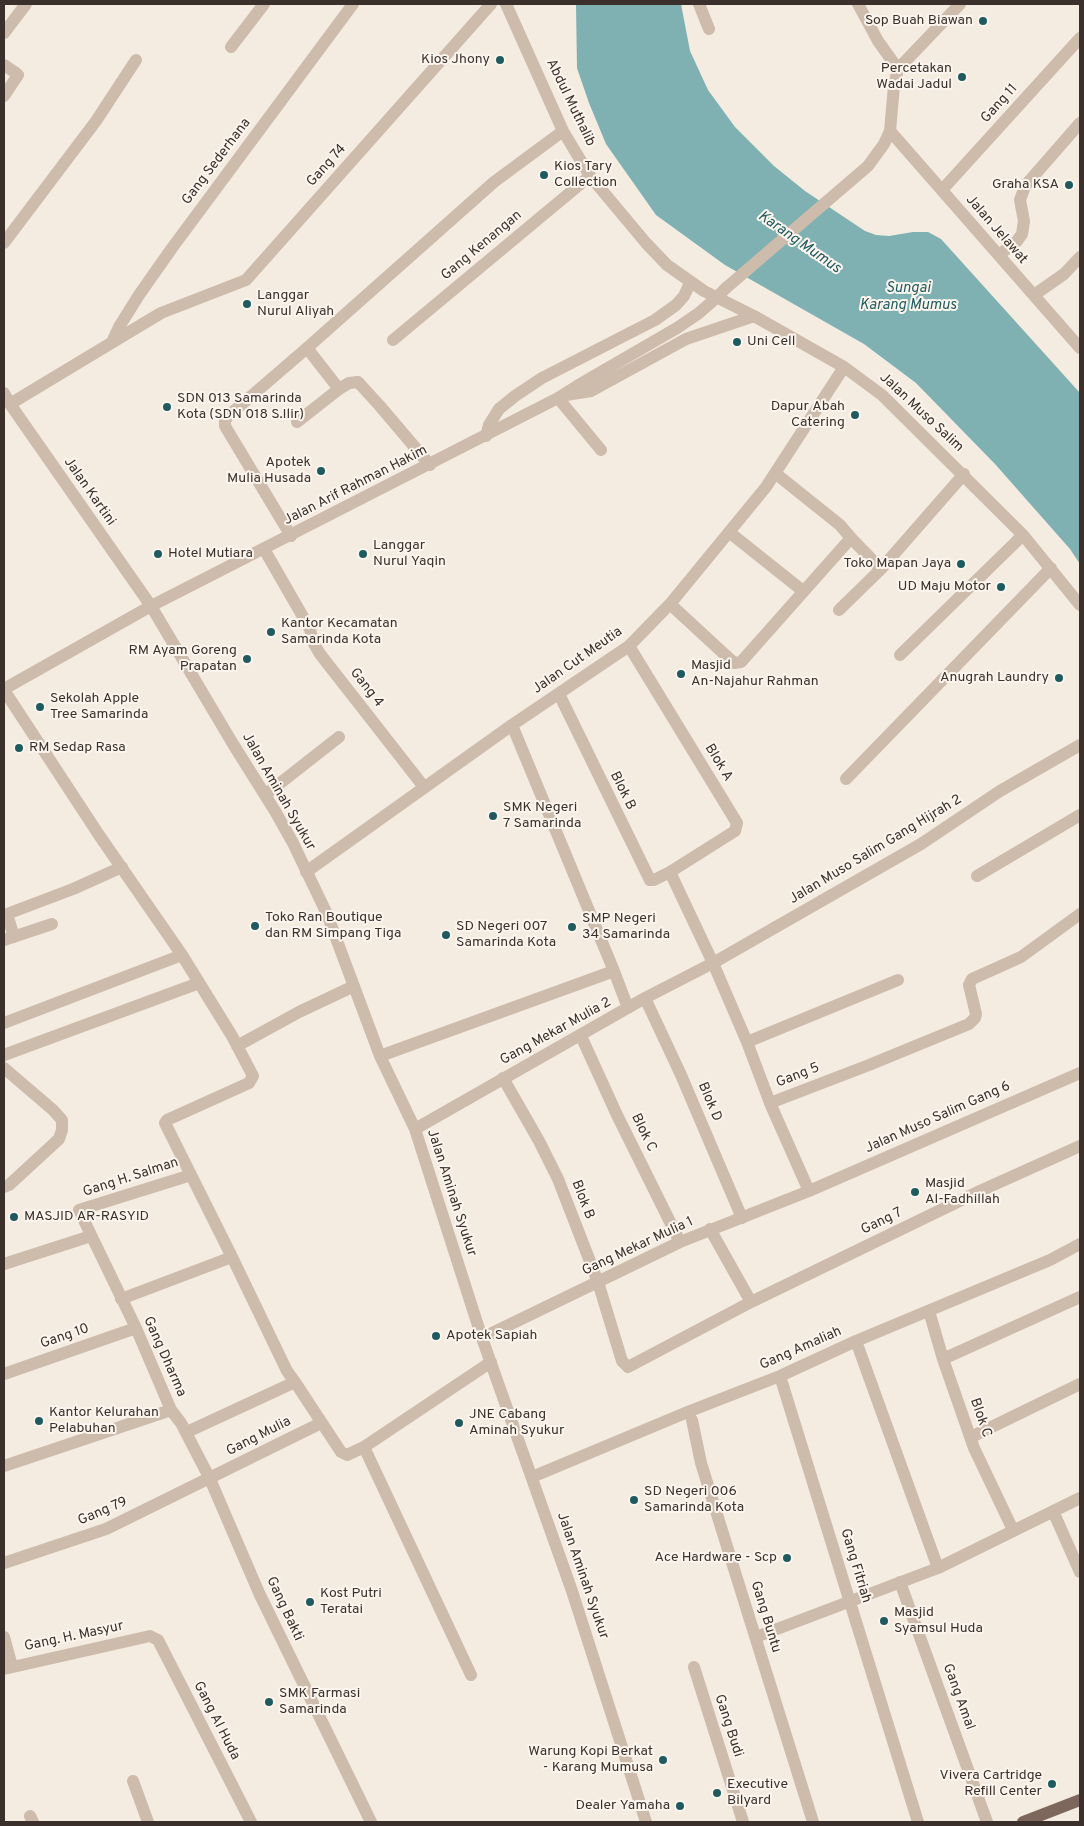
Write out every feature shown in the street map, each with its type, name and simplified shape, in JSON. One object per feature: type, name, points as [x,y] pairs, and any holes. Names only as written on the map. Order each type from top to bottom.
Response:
[{"type":"main road","points":[[1023,1822],[1080,1800]]},
{"type":"street","points":[[4,33],[26,4]]},
{"type":"street","points":[[230,47],[264,4]]},
{"type":"street","name":"Gang Sederhana","points":[[110,344],[139,295],[188,224],[352,4]]},
{"type":"street","name":"Gang 74","points":[[110,344],[161,313],[246,280],[491,4]]},
{"type":"street","name":"Abdul Muthalib","points":[[506,4],[563,130],[590,176],[667,265],[690,283],[704,291]]},
{"type":"street","points":[[699,4],[709,29]]},
{"type":"street","points":[[858,4],[878,41],[898,69]]},
{"type":"street","points":[[890,131],[894,86],[898,69],[960,4]]},
{"type":"street","name":"Gang 11","points":[[942,190],[1080,38]]},
{"type":"street","points":[[4,243],[96,121],[136,60]]},
{"type":"street","points":[[4,65],[16,73],[17,78],[4,96]]},
{"type":"street","points":[[999,255],[1017,241],[1022,234],[1024,221],[1020,200],[1025,186],[1080,123]]},
{"type":"street","points":[[291,536],[226,426],[226,418],[494,182],[563,130]]},
{"type":"street","name":"Jalan Jelawat","points":[[890,131],[1034,295],[1078,341]]},
{"type":"street","name":"Jalan Arif Rahman Hakim","points":[[4,690],[151,606],[560,397],[677,328],[699,313],[868,166],[884,144],[890,131]]},
{"type":"street","name":"Gang Kenangan","points":[[393,340],[590,176]]},
{"type":"street","points":[[1034,295],[1064,274],[1080,257]]},
{"type":"street","points":[[486,436],[489,425],[499,409],[515,396],[542,378],[655,320],[676,305],[684,296],[690,283]]},
{"type":"street","name":"Jalan Muso Salim","points":[[704,291],[754,316],[844,367],[882,395],[964,474],[1023,535],[1080,605]]},
{"type":"street","points":[[601,450],[560,397],[591,391],[686,339],[754,316]]},
{"type":"street","points":[[7,399],[110,344]]},
{"type":"street","points":[[307,348],[339,389]]},
{"type":"street","name":"Jalan Cut Meutia","points":[[306,872],[512,725],[629,646],[670,604],[766,487],[844,367]]},
{"type":"street","points":[[297,422],[339,389],[349,383],[358,382],[380,405],[430,465]]},
{"type":"street","name":"Jalan Kartini","points":[[7,399],[151,606]]},
{"type":"street","points":[[775,473],[840,525],[881,569]]},
{"type":"street","points":[[839,610],[881,569],[964,474]]},
{"type":"street","points":[[729,532],[802,591]]},
{"type":"street","points":[[900,655],[1023,535]]},
{"type":"street","points":[[670,604],[734,663],[741,662],[851,538]]},
{"type":"street","name":"Gang 4","points":[[264,549],[306,622],[313,642],[320,654],[424,787]]},
{"type":"street","points":[[846,779],[1051,568]]},
{"type":"street","name":"Jalan Aminah Syukur","points":[[151,606],[293,843],[327,914],[380,1056],[415,1129],[482,1338],[572,1591],[646,1822]]},
{"type":"street","name":"Blok A","points":[[629,646],[737,823],[736,831],[670,872]]},
{"type":"street","points":[[4,690],[182,955],[253,1076],[253,1080],[249,1083],[167,1120],[165,1124],[287,1371],[321,1423],[344,1454],[350,1455],[491,1362]]},
{"type":"street","name":"Blok B","points":[[559,694],[647,877],[654,880],[670,872]]},
{"type":"street","points":[[512,725],[628,1008]]},
{"type":"street","points":[[265,795],[339,737]]},
{"type":"street","name":"Jalan Muso Salim Gang Hijrah 2","points":[[713,963],[920,844],[1000,791],[1080,745]]},
{"type":"street","points":[[977,876],[1080,815]]},
{"type":"street","points":[[52,924],[9,939],[7,914],[73,889],[122,867]]},
{"type":"street","points":[[670,872],[713,963]]},
{"type":"street","name":"Gang 5","points":[[713,963],[747,1042],[770,1103],[969,1024],[975,1018],[976,1010],[969,985],[972,979],[1021,957],[1080,914]]},
{"type":"street","points":[[4,1023],[182,955]]},
{"type":"street","name":"Gang Mekar Mulia 2","points":[[415,1129],[645,998],[713,963]]},
{"type":"street","points":[[380,1056],[614,970]]},
{"type":"street","points":[[747,1042],[898,980]]},
{"type":"street","points":[[4,1055],[199,983]]},
{"type":"street","points":[[237,1046],[299,1012],[354,986]]},
{"type":"street","name":"Blok D","points":[[645,998],[681,1075],[742,1218]]},
{"type":"street","name":"Blok C","points":[[581,1036],[614,1109],[680,1242]]},
{"type":"street","points":[[4,1068],[53,1110],[62,1120],[62,1130],[59,1138],[4,1187]]},
{"type":"street","name":"Jalan Muso Salim Gang 6","points":[[809,1191],[1080,1073]]},
{"type":"street","name":"Blok B","points":[[503,1078],[539,1141],[558,1180],[598,1282]]},
{"type":"street","points":[[770,1103],[809,1191]]},
{"type":"street","name":"Gang 7","points":[[598,1282],[622,1361],[628,1367],[751,1302],[980,1191],[1080,1146]]},
{"type":"street","name":"Gang H. Salman","points":[[79,1210],[191,1174]]},
{"type":"street","name":"Gang Mekar Mulia 1","points":[[482,1338],[680,1242],[809,1191]]},
{"type":"street","name":"Gang Dharma","points":[[4,1466],[171,1410],[136,1328],[79,1210]]},
{"type":"street","points":[[710,1229],[751,1302]]},
{"type":"street","points":[[4,1264],[91,1236]]},
{"type":"street","name":"Gang Amaliah","points":[[532,1477],[780,1376],[856,1341],[1050,1260],[1080,1244]]},
{"type":"street","points":[[121,1299],[232,1257]]},
{"type":"street","points":[[943,1359],[1080,1298]]},
{"type":"street","name":"Blok C","points":[[929,1311],[943,1359],[974,1448],[1013,1530]]},
{"type":"street","name":"Gang 10","points":[[4,1374],[136,1328]]},
{"type":"street","points":[[856,1341],[938,1568]]},
{"type":"street","name":"Gang Fitriah","points":[[780,1376],[918,1822]]},
{"type":"street","points":[[186,1432],[295,1382]]},
{"type":"street","points":[[971,1437],[1080,1384]]},
{"type":"street","name":"Gang Bakti","points":[[171,1410],[186,1432],[210,1479],[260,1595],[371,1822]]},
{"type":"street","name":"Gang Buntu","points":[[692,1420],[701,1463],[813,1822]]},
{"type":"street","name":"Gang Mulia","points":[[210,1479],[321,1423]]},
{"type":"street","points":[[364,1447],[471,1675]]},
{"type":"street","name":"Gang 79","points":[[4,1563],[106,1529],[210,1479]]},
{"type":"street","points":[[756,1637],[938,1568],[1080,1498]]},
{"type":"street","points":[[1053,1511],[1080,1572]]},
{"type":"street","name":"Gang Amal","points":[[900,1582],[988,1822]]},
{"type":"street","name":"Gang. H. Masyur","points":[[8,1667],[150,1636]]},
{"type":"street","name":"Gang Al Huda","points":[[150,1636],[158,1640],[164,1650],[251,1822]]},
{"type":"street","points":[[4,1637],[8,1667]]},
{"type":"street","name":"Gang Budi","points":[[694,1668],[743,1822]]},
{"type":"street","points":[[133,1781],[148,1822]]},
{"type":"water","name":"Sungai Karang Mumus","points":[[576,4],[681,4],[690,51],[708,90],[735,127],[774,166],[805,191],[865,231],[876,235],[889,236],[913,232],[928,232],[941,239],[1080,393],[1080,564],[1070,549],[995,464],[916,383],[864,344],[725,265],[656,215],[606,144],[589,103],[577,68]]},
{"type":"place","name":"Sop Buah Biawan","points":[[983,21]]},
{"type":"place","name":"Kios Jhony","points":[[500,60]]},
{"type":"place","name":"Percetakan Wadai Jadul","points":[[962,77]]},
{"type":"place","name":"Kios Tary Collection","points":[[544,175]]},
{"type":"place","name":"Graha KSA","points":[[1069,185]]},
{"type":"place","name":"Langgar Nurul Aliyah","points":[[247,304]]},
{"type":"place","name":"Uni Cell","points":[[737,342]]},
{"type":"place","name":"SDN 013 Samarinda Kota (SDN 018 S.Ilir)","points":[[167,407]]},
{"type":"place","name":"Dapur Abah Catering","points":[[855,415]]},
{"type":"place","name":"Apotek Mulia Husada","points":[[321,471]]},
{"type":"place","name":"Hotel Mutiara","points":[[158,554]]},
{"type":"place","name":"Langgar Nurul Yaqin","points":[[363,554]]},
{"type":"place","name":"Toko Mapan Jaya","points":[[961,564]]},
{"type":"place","name":"UD Maju Motor","points":[[1001,587]]},
{"type":"place","name":"Kantor Kecamatan Samarinda Kota","points":[[271,632]]},
{"type":"place","name":"RM Ayam Goreng Prapatan","points":[[247,659]]},
{"type":"place","name":"Masjid An-Najahur Rahman","points":[[681,674]]},
{"type":"place","name":"Anugrah Laundry","points":[[1059,678]]},
{"type":"place","name":"Sekolah Apple Tree Samarinda","points":[[40,707]]},
{"type":"place","name":"RM Sedap Rasa","points":[[19,748]]},
{"type":"place","name":"SMK Negeri 7 Samarinda","points":[[493,816]]},
{"type":"place","name":"Toko Ran Boutique dan RM Simpang Tiga","points":[[255,926]]},
{"type":"place","name":"SMP Negeri 34 Samarinda","points":[[572,927]]},
{"type":"place","name":"SD Negeri 007 Samarinda Kota","points":[[446,935]]},
{"type":"place","name":"Masjid Al-Fadhillah","points":[[915,1192]]},
{"type":"place","name":"MASJID AR-RASYID","points":[[14,1217]]},
{"type":"place","name":"Apotek Sapiah","points":[[436,1336]]},
{"type":"place","name":"Kantor Kelurahan Pelabuhan","points":[[39,1421]]},
{"type":"place","name":"JNE Cabang Aminah Syukur","points":[[459,1423]]},
{"type":"place","name":"SD Negeri 006 Samarinda Kota","points":[[634,1500]]},
{"type":"place","name":"Ace Hardware - Scp","points":[[787,1558]]},
{"type":"place","name":"Kost Putri Teratai","points":[[310,1602]]},
{"type":"place","name":"Masjid Syamsul Huda","points":[[884,1621]]},
{"type":"place","name":"SMK Farmasi Samarinda","points":[[269,1702]]},
{"type":"place","name":"Warung Kopi Berkat - Karang Mumusa","points":[[663,1760]]},
{"type":"place","name":"Vivera Cartridge Refill Center","points":[[1052,1784]]},
{"type":"place","name":"Executive Bilyard","points":[[717,1793]]},
{"type":"place","name":"Dealer Yamaha","points":[[680,1806]]},
{"type":"water label","name":"Karang Mumus","points":[[799,243]]}]
